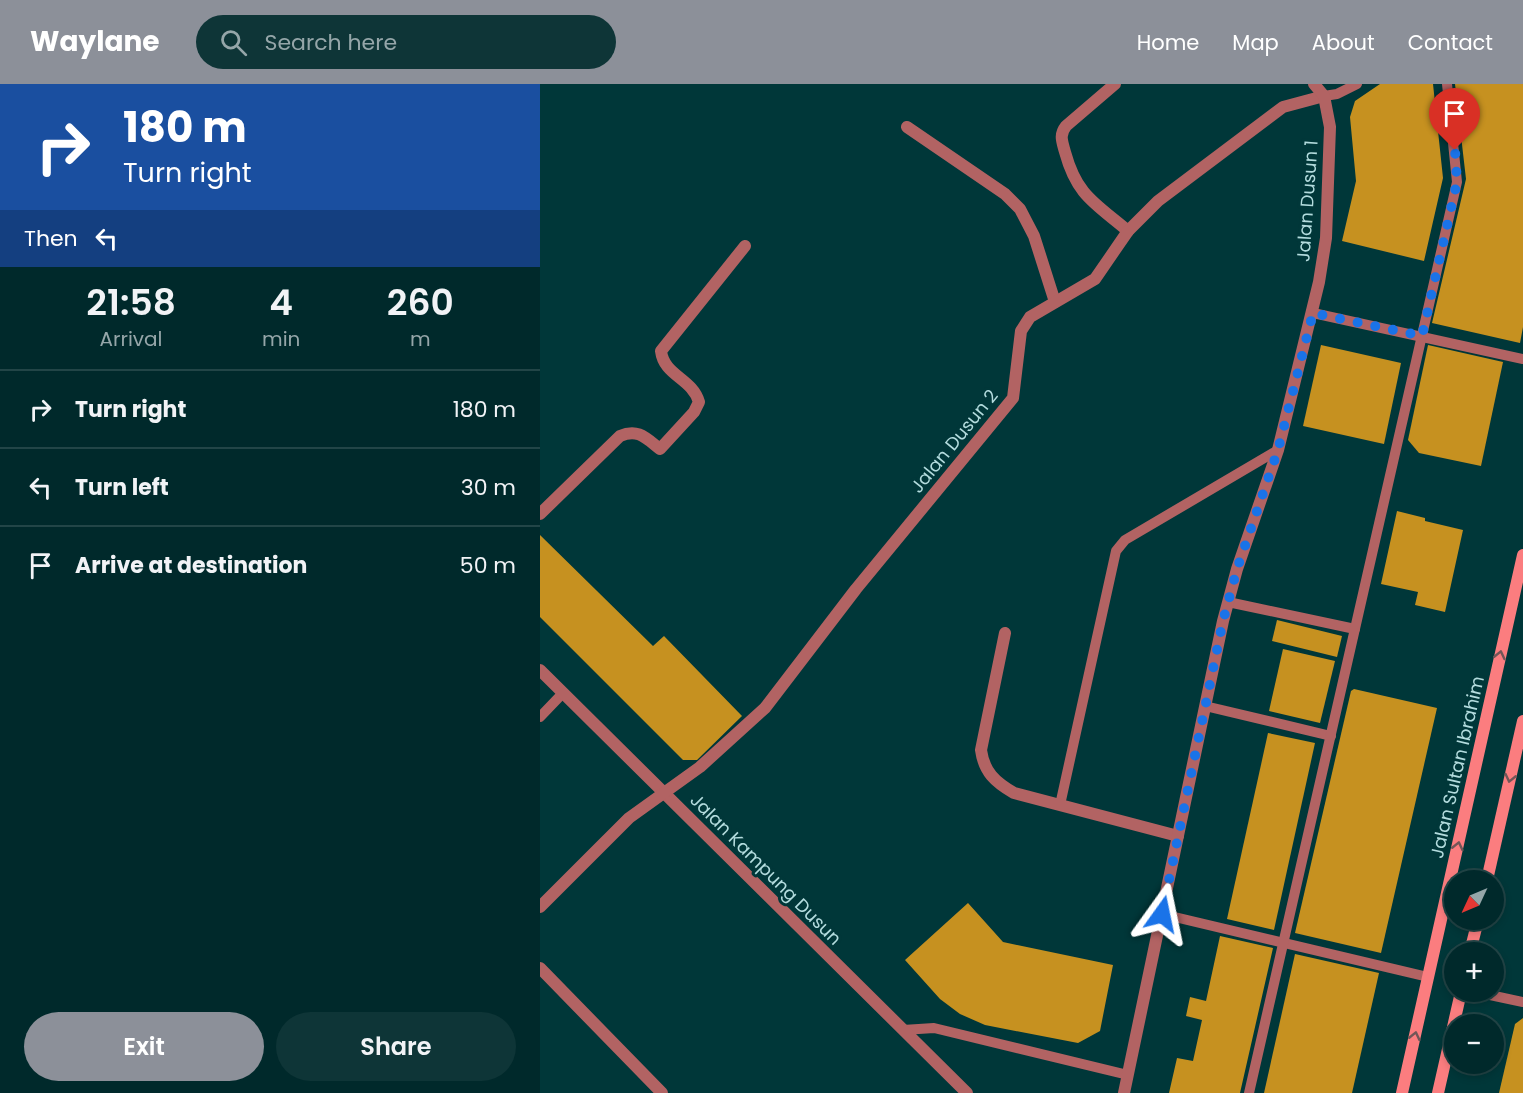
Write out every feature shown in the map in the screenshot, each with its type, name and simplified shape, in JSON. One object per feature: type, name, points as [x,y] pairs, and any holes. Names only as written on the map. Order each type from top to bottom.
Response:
[{"type":"main road","name":"Jalan Sultan Ibrahim","points":[[1402,1093],[1523,555]]},
{"type":"main road","points":[[1489,870],[1523,721]]},
{"type":"main road","points":[[1438,1093],[1459,1002]]},
{"type":"street","points":[[1115,84],[1066,126],[1061,138],[1076,185],[1128,231]]},
{"type":"street","name":"Jalan Dusun 1","points":[[1124,1093],[1228,602],[1278,450],[1313,313],[1326,238],[1330,127],[1324,96],[1314,84]]},
{"type":"street","name":"Jalan Dusun 2","points":[[540,907],[629,818],[700,767],[765,708],[856,589],[987,428],[1011,402],[1015,391],[1021,331],[1030,317],[1095,279],[1128,231],[1158,201],[1283,107],[1324,96]]},
{"type":"street","points":[[907,127],[1005,194],[1020,209],[1034,236],[1055,302]]},
{"type":"street","points":[[540,514],[620,436],[631,431],[642,434],[660,449],[694,412],[699,402],[695,390],[665,366],[661,351],[745,246]]},
{"type":"street","points":[[1005,633],[981,750],[983,764],[991,777],[1014,793],[1178,836]]},
{"type":"street","name":"Jalan Kampung Dusun","points":[[540,670],[967,1093]]},
{"type":"street","points":[[540,968],[662,1093]]},
{"type":"lane","points":[[1324,96],[1337,94],[1356,84]]},
{"type":"lane","points":[[1249,1093],[1457,182],[1447,84]]},
{"type":"lane","points":[[1313,313],[1523,359]]},
{"type":"lane","points":[[1060,805],[1116,550],[1125,540],[1278,450]]},
{"type":"lane","points":[[1228,602],[1355,629]]},
{"type":"lane","points":[[540,717],[563,693]]},
{"type":"lane","points":[[1205,706],[1331,736]]},
{"type":"lane","points":[[1162,914],[1428,977]]},
{"type":"lane","points":[[1504,998],[1523,1002]]},
{"type":"lane","points":[[903,1030],[934,1028],[1128,1075]]},
{"type":"building","points":[[1380,84],[1433,84],[1443,178],[1424,261],[1342,241],[1356,181],[1350,117],[1355,101]]},
{"type":"building","points":[[1455,84],[1523,84],[1523,327],[1520,343],[1432,323],[1466,179]]},
{"type":"building","points":[[1321,345],[1401,363],[1384,444],[1303,426]]},
{"type":"building","points":[[1428,345],[1503,362],[1481,466],[1419,453],[1408,440]]},
{"type":"building","points":[[1397,511],[1425,518],[1425,521],[1463,530],[1445,612],[1415,605],[1418,592],[1381,584]]},
{"type":"building","points":[[540,535],[653,646],[664,636],[742,716],[697,760],[683,760],[540,617]]},
{"type":"building","points":[[1277,620],[1342,636],[1337,657],[1272,641]]},
{"type":"building","points":[[1283,649],[1335,661],[1320,723],[1269,711]]},
{"type":"building","points":[[1354,689],[1437,708],[1381,953],[1295,933],[1351,691]]},
{"type":"building","points":[[1268,733],[1315,743],[1274,930],[1227,919]]},
{"type":"building","points":[[968,903],[1003,942],[1113,965],[1100,1031],[1078,1043],[985,1025],[960,1014],[940,999],[905,960]]},
{"type":"building","points":[[1220,936],[1273,948],[1240,1093],[1169,1093],[1177,1058],[1193,1061],[1202,1020],[1186,1016],[1190,997],[1206,1001]]},
{"type":"building","points":[[1295,954],[1379,973],[1352,1093],[1264,1093]]},
{"type":"building","points":[[1523,1018],[1523,1093],[1499,1093],[1504,1074],[1515,1024]]},
{"type":"route","points":[[1162,914],[1223,621],[1237,569],[1278,450],[1313,313],[1422,336],[1457,182],[1455,150]]}]
